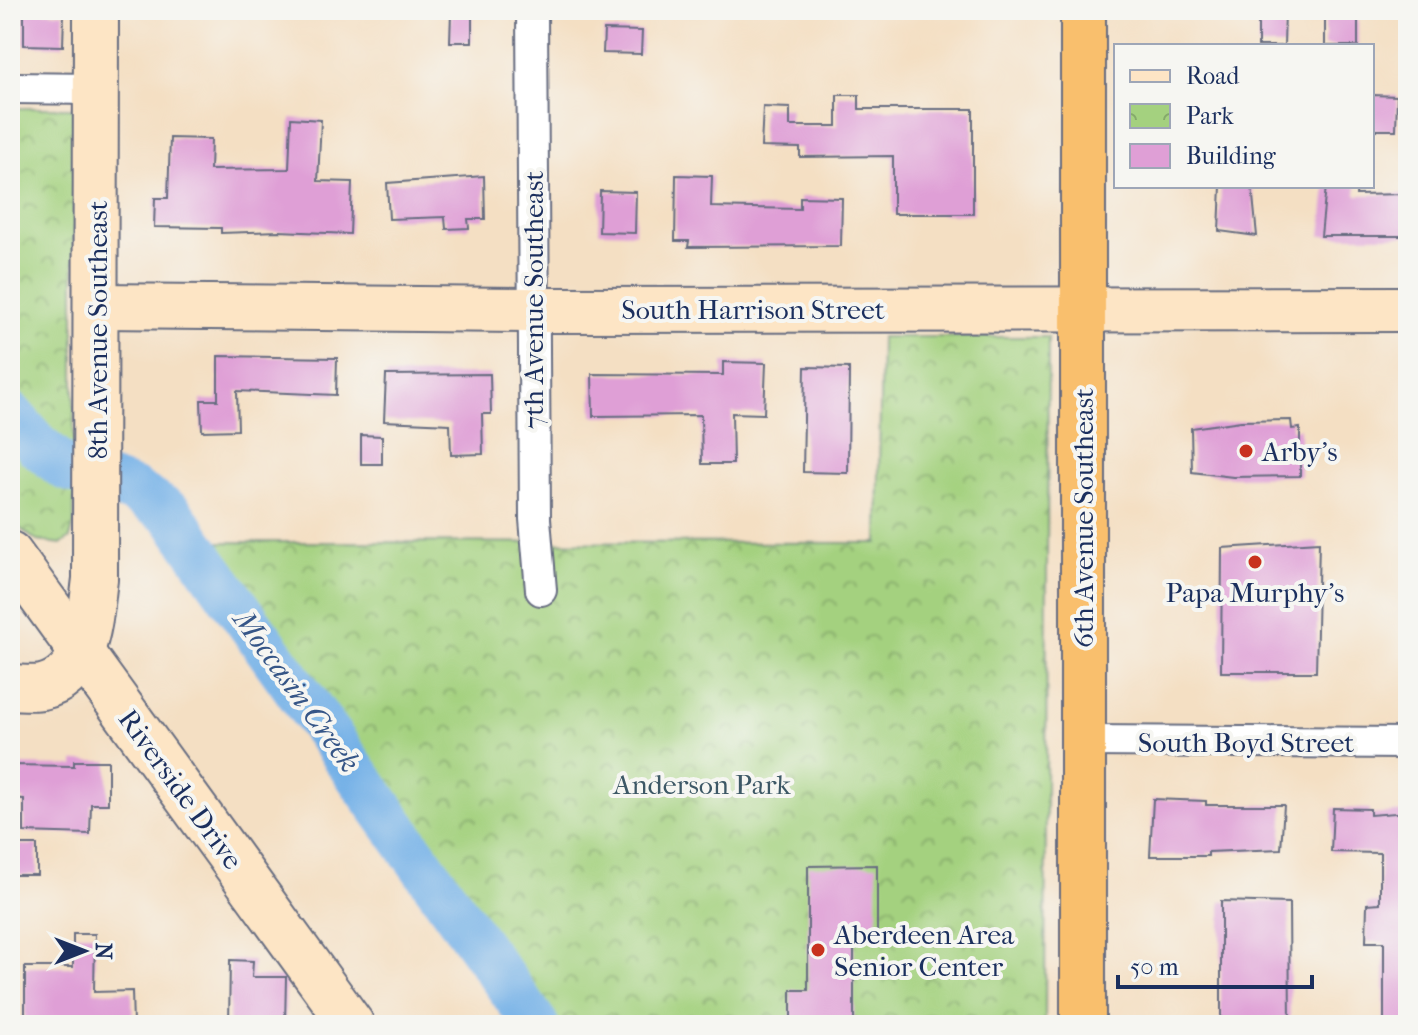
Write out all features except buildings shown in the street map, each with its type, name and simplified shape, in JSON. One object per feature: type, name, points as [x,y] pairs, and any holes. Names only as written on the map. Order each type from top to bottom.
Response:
[{"type":"highway","name":"6th Avenue Southeast","points":[[1083,10],[1083,1025]]},
{"type":"street","name":"8th Avenue Southeast","points":[[83,650],[95,579],[97,531],[96,10]]},
{"type":"street","name":"7th Avenue Southeast","points":[[532,10],[535,519],[541,590]]},
{"type":"street","points":[[10,88],[96,89]]},
{"type":"street","name":"South Harrison Street","points":[[97,306],[532,310],[1408,309]]},
{"type":"street","name":"Riverside Drive","points":[[10,554],[83,650],[123,711],[352,1025]]},
{"type":"street","points":[[10,687],[43,687],[58,680],[73,669],[83,650]]},
{"type":"street","name":"South Boyd Street","points":[[1084,741],[1408,743]]},
{"type":"green space","points":[[10,108],[74,108],[74,523],[70,538],[62,544],[37,541],[10,521]]},
{"type":"green space","name":"Anderson Park","points":[[881,337],[1048,337],[1045,1025],[536,1025],[191,542],[878,543]]},
{"type":"waterway","name":"Moccasin Creek","points":[[10,414],[37,445],[64,467],[134,491],[171,514],[536,1025]]},
{"type":"place","name":"Arby's","points":[[1246,451]]},
{"type":"place","name":"Papa Murphy's","points":[[1255,562]]},
{"type":"place","name":"Aberdeen Area Senior Center","points":[[818,950]]}]
